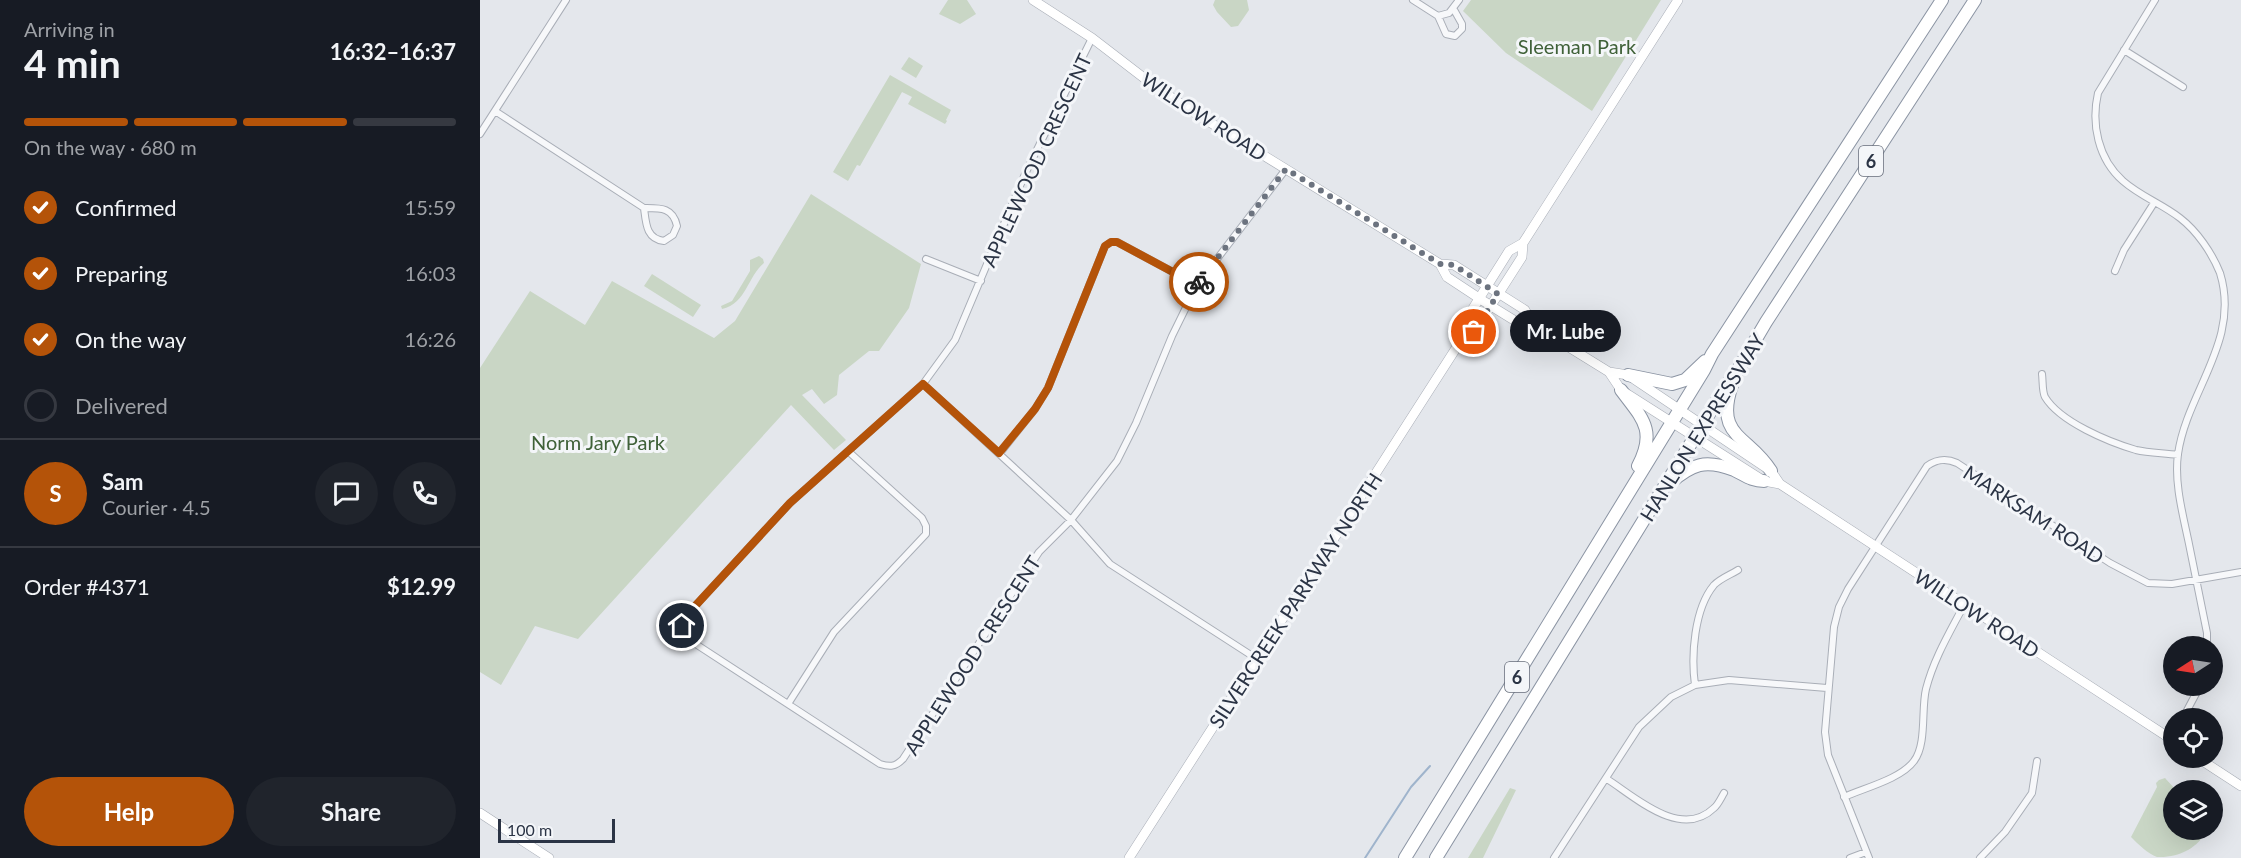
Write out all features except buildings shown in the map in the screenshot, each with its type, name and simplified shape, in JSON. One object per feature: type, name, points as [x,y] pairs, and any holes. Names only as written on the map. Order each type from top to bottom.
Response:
[{"type":"highway","name":"HANLON EXPRESSWAY","points":[[1405,858],[1680,410],[1712,354],[1942,0]]},
{"type":"highway","name":"HANLON EXPRESSWAY","points":[[1436,858],[1728,383],[1975,0]]},
{"type":"highway","points":[[1628,375],[1672,384],[1685,380],[1712,354]]},
{"type":"highway","points":[[1662,490],[1684,471],[1700,464],[1712,464],[1735,471],[1753,481],[1767,476],[1764,460],[1736,435],[1728,422],[1728,398],[1736,373]]},
{"type":"highway","points":[[1621,390],[1646,426],[1647,441],[1642,458],[1630,480],[1628,495]]},
{"type":"main road","name":"WILLOW ROAD","points":[[1033,0],[1092,38],[1157,88],[1440,264],[1454,265],[1525,310],[1533,325]]},
{"type":"main road","name":"SILVERCREEK PARKWAY NORTH","points":[[1460,342],[1462,326],[1486,286],[1509,251],[1523,243],[1678,0]]},
{"type":"main road","name":"SILVERCREEK PARKWAY NORTH","points":[[1129,858],[1460,342],[1474,332],[1491,306],[1522,257],[1523,243]]},
{"type":"main road","name":"WILLOW ROAD","points":[[1440,264],[1447,277],[1517,322],[1533,325],[1609,372],[1628,375],[1702,425],[1767,476]]},
{"type":"main road","name":"WILLOW ROAD","points":[[1609,372],[1621,390],[1695,437],[1780,484],[2163,732]]},
{"type":"main road","points":[[2213,768],[2241,786]]},
{"type":"main road","points":[[480,813],[549,858]]},
{"type":"street","points":[[480,134],[566,0]]},
{"type":"street","points":[[1413,0],[1438,16],[1446,34],[1455,36],[1462,29],[1462,24],[1454,8]]},
{"type":"street","points":[[1438,16],[1449,13],[1459,0]]},
{"type":"street","points":[[2155,0],[2098,93],[2095,106],[2102,152],[2110,166],[2122,180],[2181,219],[2202,241],[2220,274],[2226,317],[2222,340],[2213,368],[2194,402],[2184,428],[2178,455],[2177,483],[2206,636]]},
{"type":"street","name":"APPLEWOOD CRESCENT","points":[[1092,38],[1025,174],[955,340],[923,384],[790,503],[685,617],[682,632],[688,639],[880,764],[897,765],[1039,552],[1071,520],[1117,461],[1197,285],[1286,169]]},
{"type":"street","points":[[2124,50],[2184,87]]},
{"type":"street","points":[[495,111],[644,208],[666,209],[671,212],[676,226],[673,235],[664,241],[654,238],[646,225],[644,208]]},
{"type":"street","points":[[2115,271],[2124,250],[2154,203]]},
{"type":"street","points":[[999,453],[1035,409],[1048,388],[1105,246],[1111,242],[1117,242],[1197,285]]},
{"type":"street","points":[[926,259],[981,281]]},
{"type":"street","points":[[2042,374],[2044,396],[2062,414],[2084,428],[2106,439],[2138,450],[2178,455]]},
{"type":"street","points":[[923,384],[1071,520],[1110,564],[1257,659]]},
{"type":"street","points":[[788,704],[834,632],[926,534],[926,526],[922,518],[849,452]]},
{"type":"street","name":"MARKSAM ROAD","points":[[1867,855],[1828,755],[1825,732],[1827,688],[1834,627],[1839,607],[1874,546],[1927,466],[1939,460],[1948,459],[2128,574],[2148,583],[2172,584],[2241,572]]},
{"type":"street","points":[[1695,685],[1694,639],[1702,611],[1712,587],[1719,580],[1738,570]]},
{"type":"street","points":[[1844,797],[1901,773],[1914,761],[1921,738],[1925,691],[1934,661],[1964,605]]},
{"type":"street","points":[[1554,858],[1639,727],[1671,697],[1695,685],[1729,680],[1827,688]]},
{"type":"street","points":[[1980,858],[2005,832],[2032,793],[2037,760]]},
{"type":"street","points":[[1606,779],[1666,817],[1683,820],[1702,816],[1714,808],[1724,793]]},
{"type":"street","points":[[1850,858],[1867,855]]},
{"type":"green space","points":[[948,0],[967,0],[976,14],[960,24],[939,14]]},
{"type":"green space","points":[[1215,0],[1247,0],[1249,10],[1238,26],[1231,27],[1217,12],[1213,5]]},
{"type":"green space","name":"Sleeman Park","points":[[1471,0],[1661,0],[1592,111],[1506,53],[1463,11]]},
{"type":"green space","points":[[909,57],[923,66],[916,78],[901,69]]},
{"type":"green space","points":[[890,75],[951,110],[947,121],[945,124],[908,104],[912,97],[902,92],[860,166],[857,165],[848,181],[833,172]]},
{"type":"green space","name":"Norm Jary Park","points":[[811,194],[921,264],[909,308],[879,351],[869,351],[839,375],[837,395],[824,404],[812,389],[802,395],[846,440],[834,450],[791,405],[578,639],[535,626],[501,685],[480,672],[480,368],[530,291],[585,325],[612,281],[714,338],[735,321]]},
{"type":"green space","points":[[759,256],[764,263],[742,296],[730,306],[722,309],[721,306],[732,301],[750,271],[750,260]]},
{"type":"green space","points":[[652,274],[701,305],[693,317],[644,286]]},
{"type":"green space","points":[[2165,778],[2167,780],[2163,780],[2163,840],[2200,840],[2187,851],[2173,856],[2157,857],[2131,837],[2159,780]]},
{"type":"green space","points":[[1510,788],[1516,790],[1483,858],[1468,858]]},
{"type":"waterway","points":[[1365,858],[1411,787],[1430,766]]},
{"type":"way so far","points":[[1199,282],[1286,169],[1440,264],[1454,265],[1498,294],[1474,332]]},
{"type":"place","name":"Mr. Lube","points":[[1474,332]]},
{"type":"route","points":[[682,626],[685,617],[790,503],[923,384],[999,453],[1035,409],[1048,388],[1105,246],[1111,242],[1117,242],[1197,285],[1199,282]]}]
